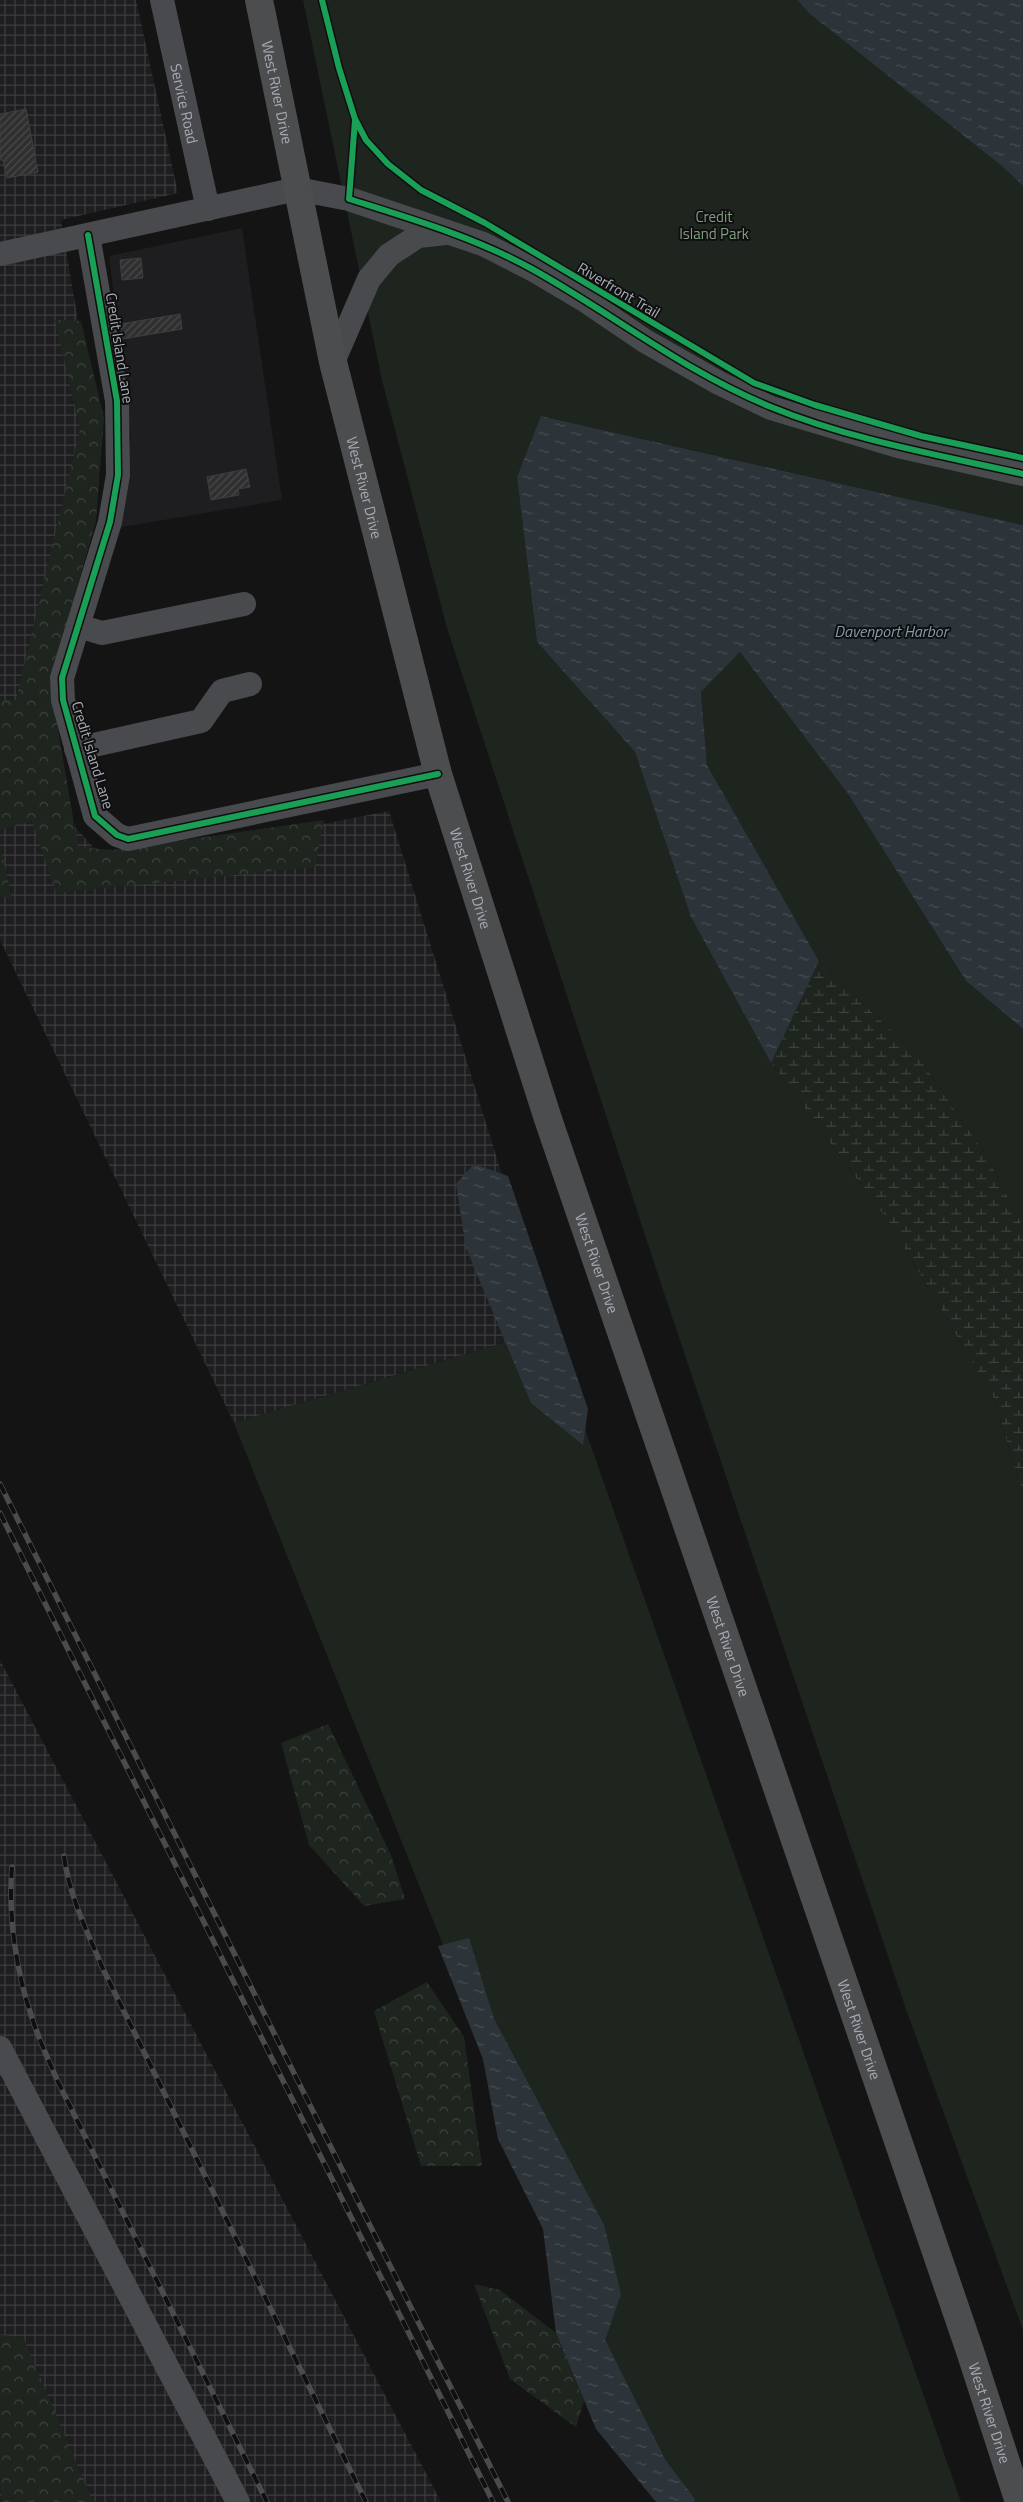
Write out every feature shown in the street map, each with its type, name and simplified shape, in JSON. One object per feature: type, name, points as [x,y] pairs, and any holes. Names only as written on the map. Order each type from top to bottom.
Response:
[{"type":"main road","name":"West River Drive","points":[[259,0],[333,362],[438,774],[548,1119],[970,2351],[1019,2502]]},
{"type":"street","name":"Service Road","points":[[162,0],[208,208]]},
{"type":"street","points":[[0,254],[297,189],[349,199],[453,232],[483,244],[532,269],[586,301],[645,341],[719,383],[771,408],[898,446],[1023,474]]},
{"type":"street","points":[[333,362],[369,279],[389,255],[418,236],[453,232]]},
{"type":"street","name":"Credit Island Lane","points":[[88,235],[117,401],[118,475],[110,522],[62,678],[63,700],[95,816],[117,835],[128,839],[438,774]]},
{"type":"street","points":[[78,626],[102,633],[244,604]]},
{"type":"street","points":[[76,749],[201,721],[222,692],[250,684]]},
{"type":"street","points":[[0,2048],[238,2502]]},
{"type":"shaded area","points":[[0,0],[136,0],[178,193],[61,220],[94,415],[43,670],[60,810],[110,866],[389,811],[550,1329],[234,1423],[0,940]]},
{"type":"shaded area","points":[[242,228],[282,500],[116,528],[131,435],[109,256]]},
{"type":"shaded area","points":[[0,1660],[441,2502],[0,2502]]},
{"type":"green space","name":"Credit Island Park","points":[[303,0],[797,0],[810,14],[1003,167],[1023,186],[1023,525],[542,416],[517,477],[537,642],[635,752],[691,917],[771,1063],[890,1224],[994,1399],[1023,1494],[1023,2330],[907,2012],[663,1290],[447,628],[382,380]]},
{"type":"green space","points":[[55,320],[81,321],[104,418],[96,521],[50,682],[78,847],[113,850],[324,820],[315,867],[56,893],[32,821],[0,830],[0,700],[16,700],[80,429]]},
{"type":"green space","points":[[740,652],[848,794],[966,981],[1023,1029],[1023,1227],[988,1158],[919,1057],[819,961],[707,765],[701,692]]},
{"type":"green space","points":[[0,845],[12,899],[0,896]]},
{"type":"green space","points":[[819,961],[919,1057],[988,1158],[1023,1227],[1023,1494],[994,1399],[890,1224],[771,1063]]},
{"type":"green space","points":[[550,1329],[961,2502],[666,2502],[234,1423]]},
{"type":"green space","points":[[328,1724],[391,1855],[405,1899],[364,1906],[309,1845],[281,1743]]},
{"type":"green space","points":[[427,1982],[464,2037],[482,2166],[421,2166],[374,2011]]},
{"type":"green space","points":[[474,2284],[500,2290],[556,2333],[584,2401],[576,2427],[510,2379]]},
{"type":"green space","points":[[0,2335],[23,2337],[93,2502],[2,2502],[0,2486]]},
{"type":"water","points":[[797,0],[1023,0],[1023,186],[1003,167],[810,14]]},
{"type":"water","name":"Davenport Harbor","points":[[541,416],[1023,525],[1023,1029],[966,981],[848,794],[740,652],[701,692],[707,765],[819,961],[771,1063],[691,917],[635,752],[537,642],[517,477]]},
{"type":"water","points":[[474,1164],[508,1176],[588,1409],[583,1445],[531,1403],[466,1248],[456,1184]]},
{"type":"water","points":[[469,1938],[494,2019],[604,2225],[621,2294],[605,2340],[666,2461],[695,2499],[694,2502],[656,2502],[596,2429],[556,2333],[543,2229],[498,2139],[483,2059],[438,1946]]},
{"type":"building","points":[[26,109],[38,172],[7,178],[3,160],[0,160],[0,114]]},
{"type":"building","points":[[141,258],[143,278],[122,280],[120,260]]},
{"type":"building","points":[[180,314],[182,329],[122,339],[120,324]]},
{"type":"building","points":[[246,469],[250,487],[238,489],[239,495],[211,500],[207,477]]},
{"type":"railway","points":[[0,1484],[508,2502]]},
{"type":"railway","points":[[0,1513],[493,2502]]},
{"type":"railway","points":[[64,1856],[66,1871],[75,1900],[103,1969],[366,2502]]},
{"type":"railway","points":[[12,1867],[12,1924],[18,1962],[26,2000],[41,2042],[58,2082],[267,2502]]},
{"type":"cycle path","name":"Riverfront Trail","points":[[322,0],[339,68],[355,119],[366,140],[388,164],[421,190],[485,223],[754,383],[815,405],[921,436],[1023,458]]},
{"type":"cycle path","points":[[355,120],[349,199],[488,247],[562,286],[709,377],[771,407],[801,419],[864,438],[1023,474]]},
{"type":"cycle path","points":[[88,235],[117,401],[118,475],[110,522],[62,678],[63,700],[95,816],[117,835],[128,839],[438,774]]}]
